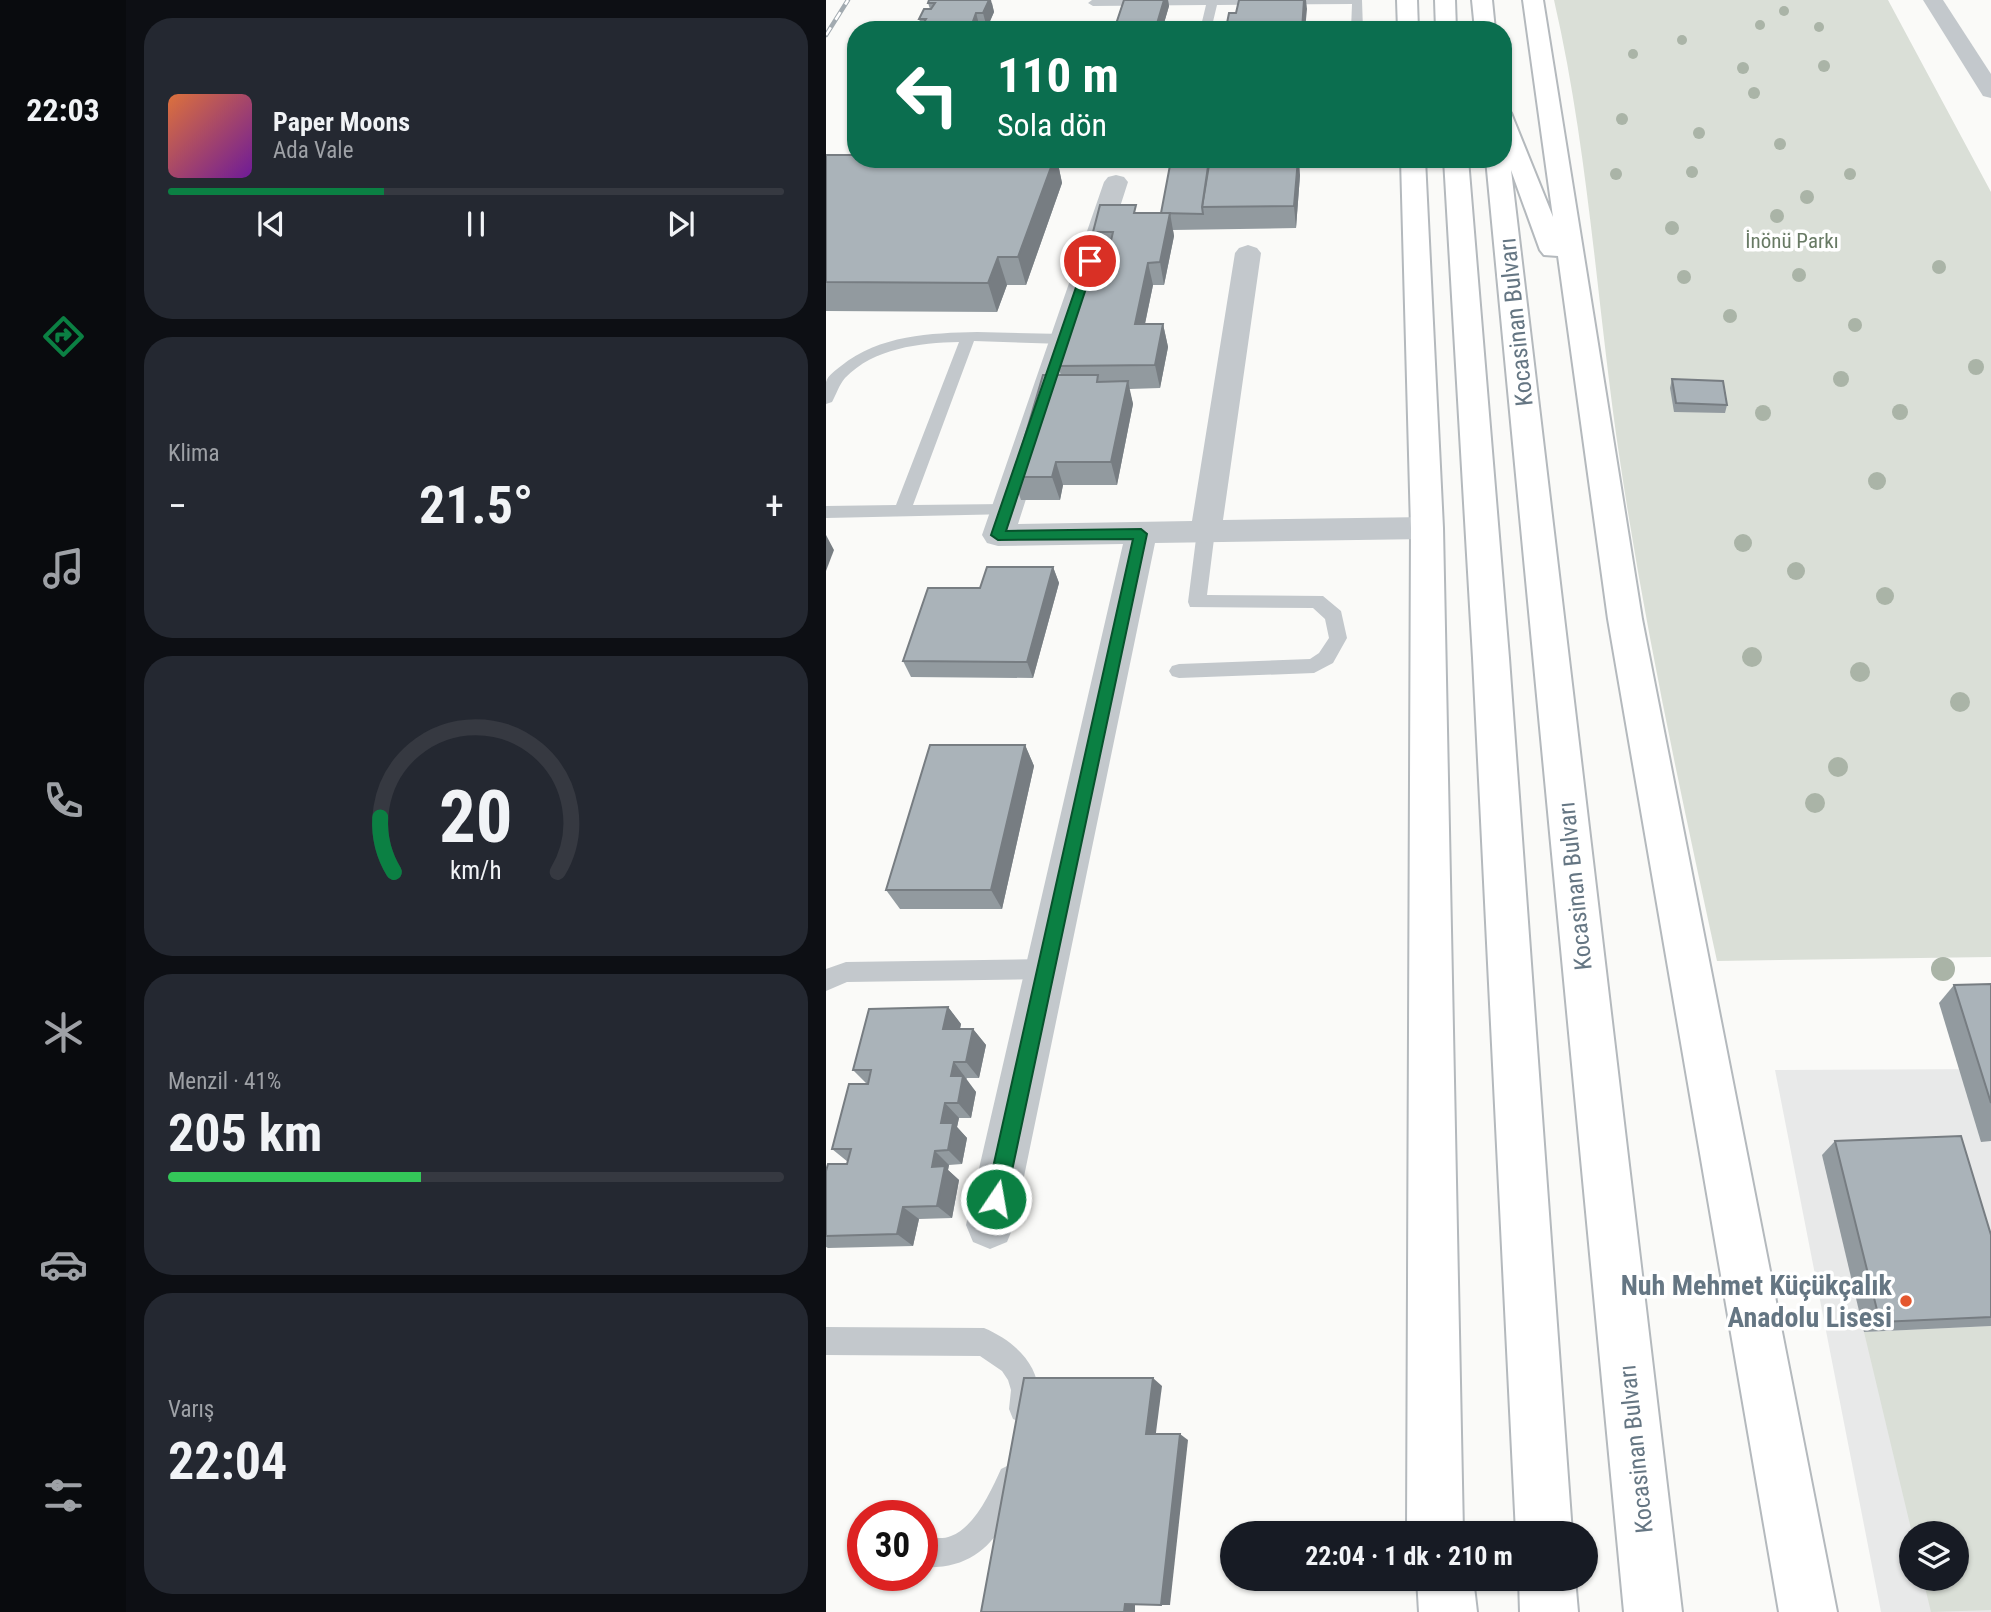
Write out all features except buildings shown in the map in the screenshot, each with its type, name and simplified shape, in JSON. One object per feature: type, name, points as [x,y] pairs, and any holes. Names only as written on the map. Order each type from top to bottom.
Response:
[{"type":"highway","points":[[1407,0],[1408,21]]},
{"type":"highway","points":[[1445,0],[1446,21]]},
{"type":"highway","points":[[1482,0],[1484,21]]},
{"type":"highway","points":[[1533,0],[1627,633],[1808,1612]]},
{"type":"highway","points":[[1512,142],[1580,321]]},
{"type":"highway","points":[[1413,168],[1427,528],[1434,1469],[1437,1521]]},
{"type":"highway","points":[[1419,321],[1440,168]]},
{"type":"highway","name":"Kocasinan Bulvarı","points":[[1457,168],[1491,657],[1543,1521]]},
{"type":"highway","name":"Kocasinan Bulvarı","points":[[1500,168],[1653,1612]]},
{"type":"highway","points":[[1792,1522],[1797,1612]]},
{"type":"highway","points":[[1436,1591],[1436,1612]]},
{"type":"highway","points":[[1446,1591],[1448,1612]]},
{"type":"highway","points":[[1548,1591],[1549,1612]]},
{"type":"street","points":[[1933,0],[1991,91]]},
{"type":"street","points":[[1116,182],[998,535],[1427,528]]},
{"type":"street","points":[[1206,531],[1248,253]]},
{"type":"street","points":[[990,1225],[1141,534]]},
{"type":"lane","points":[[1093,3],[1357,1],[1357,21]]},
{"type":"lane","points":[[1207,21],[1212,2]]},
{"type":"lane","points":[[826,399],[839,375],[880,350],[929,338],[1063,339]]},
{"type":"lane","points":[[902,511],[968,338]]},
{"type":"lane","points":[[826,512],[1006,510]]},
{"type":"lane","points":[[1180,671],[1314,666],[1326,658],[1338,638],[1334,616],[1317,601],[1197,602],[1206,531]]},
{"type":"lane","points":[[826,980],[846,972],[1046,969]]},
{"type":"lane","points":[[826,1341],[984,1342],[1012,1361],[1025,1390],[1012,1475],[1001,1504],[983,1529],[947,1554],[938,1553]]},
{"type":"shaded area","name":"Nuh Mehmet Küçükçalık Anadolu Lisesi","points":[[1991,1069],[1991,1612],[1881,1612],[1775,1070]]},
{"type":"green space","name":"İnönü Parkı","points":[[1554,0],[1888,0],[1991,192],[1991,957],[1717,961],[1664,712],[1630,524],[1576,115]]},
{"type":"green space","points":[[1991,1326],[1991,1610],[1931,1612],[1926,1591],[1969,1591],[1969,1521],[1909,1521],[1864,1332]]},
{"type":"railway","points":[[826,35],[848,0]]},
{"type":"place","name":"Nuh Mehmet Küçükçalık Anadolu Lisesi","points":[[1906,1301]]},
{"type":"route","points":[[996,1199],[1141,534],[998,535],[1090,261]]}]
